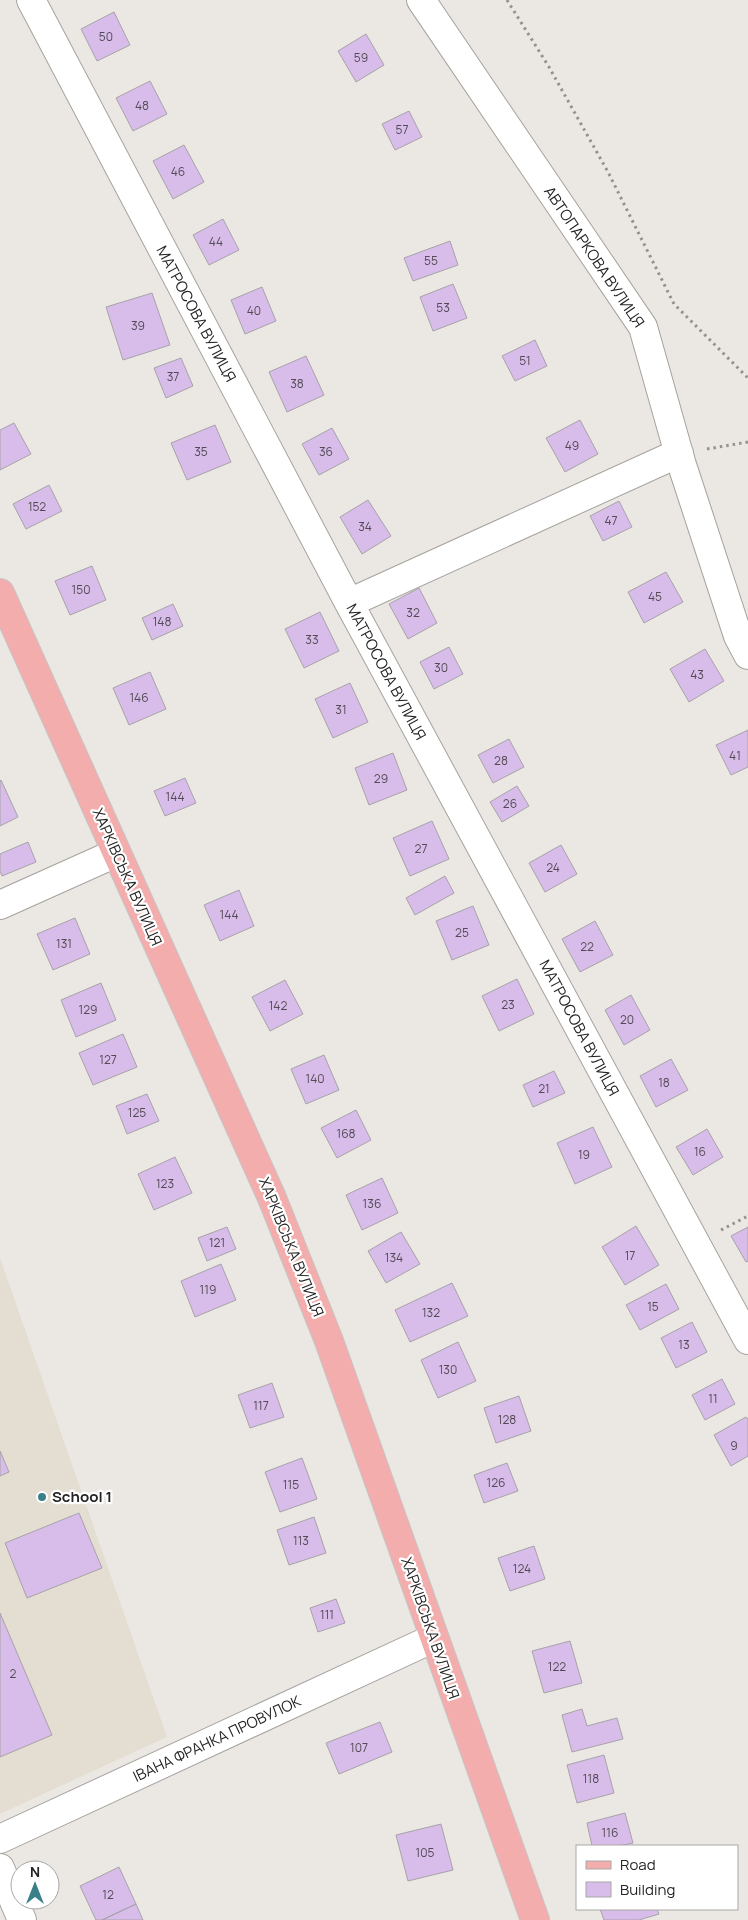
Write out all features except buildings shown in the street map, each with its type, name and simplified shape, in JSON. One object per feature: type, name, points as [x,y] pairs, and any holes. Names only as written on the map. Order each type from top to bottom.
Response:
[{"type":"main road","name":"ХАРКІВСЬКА ВУЛИЦЯ","points":[[0,594],[272,1198],[329,1341],[535,1920]]},
{"type":"street","name":"МАТРОСОВА ВУЛИЦЯ","points":[[31,0],[349,604],[748,1340]]},
{"type":"street","name":"АВТОПАРКОВА ВУЛИЦЯ","points":[[421,0],[643,327],[679,453],[738,636],[748,655]]},
{"type":"street","points":[[349,604],[679,453]]},
{"type":"street","points":[[0,905],[116,853]]},
{"type":"street","name":"ІВАНА ФРАНКА ПРОВУЛОК","points":[[0,1839],[434,1638]]},
{"type":"street","points":[[0,1868],[22,1920]]},
{"type":"path","points":[[507,0],[549,67],[608,172],[674,304],[748,378]]},
{"type":"path","points":[[679,453],[748,442]]},
{"type":"shaded area","name":"School 1","points":[[0,1258],[167,1737],[0,1814]]},
{"type":"place","name":"School 1","points":[[42,1497]]}]
